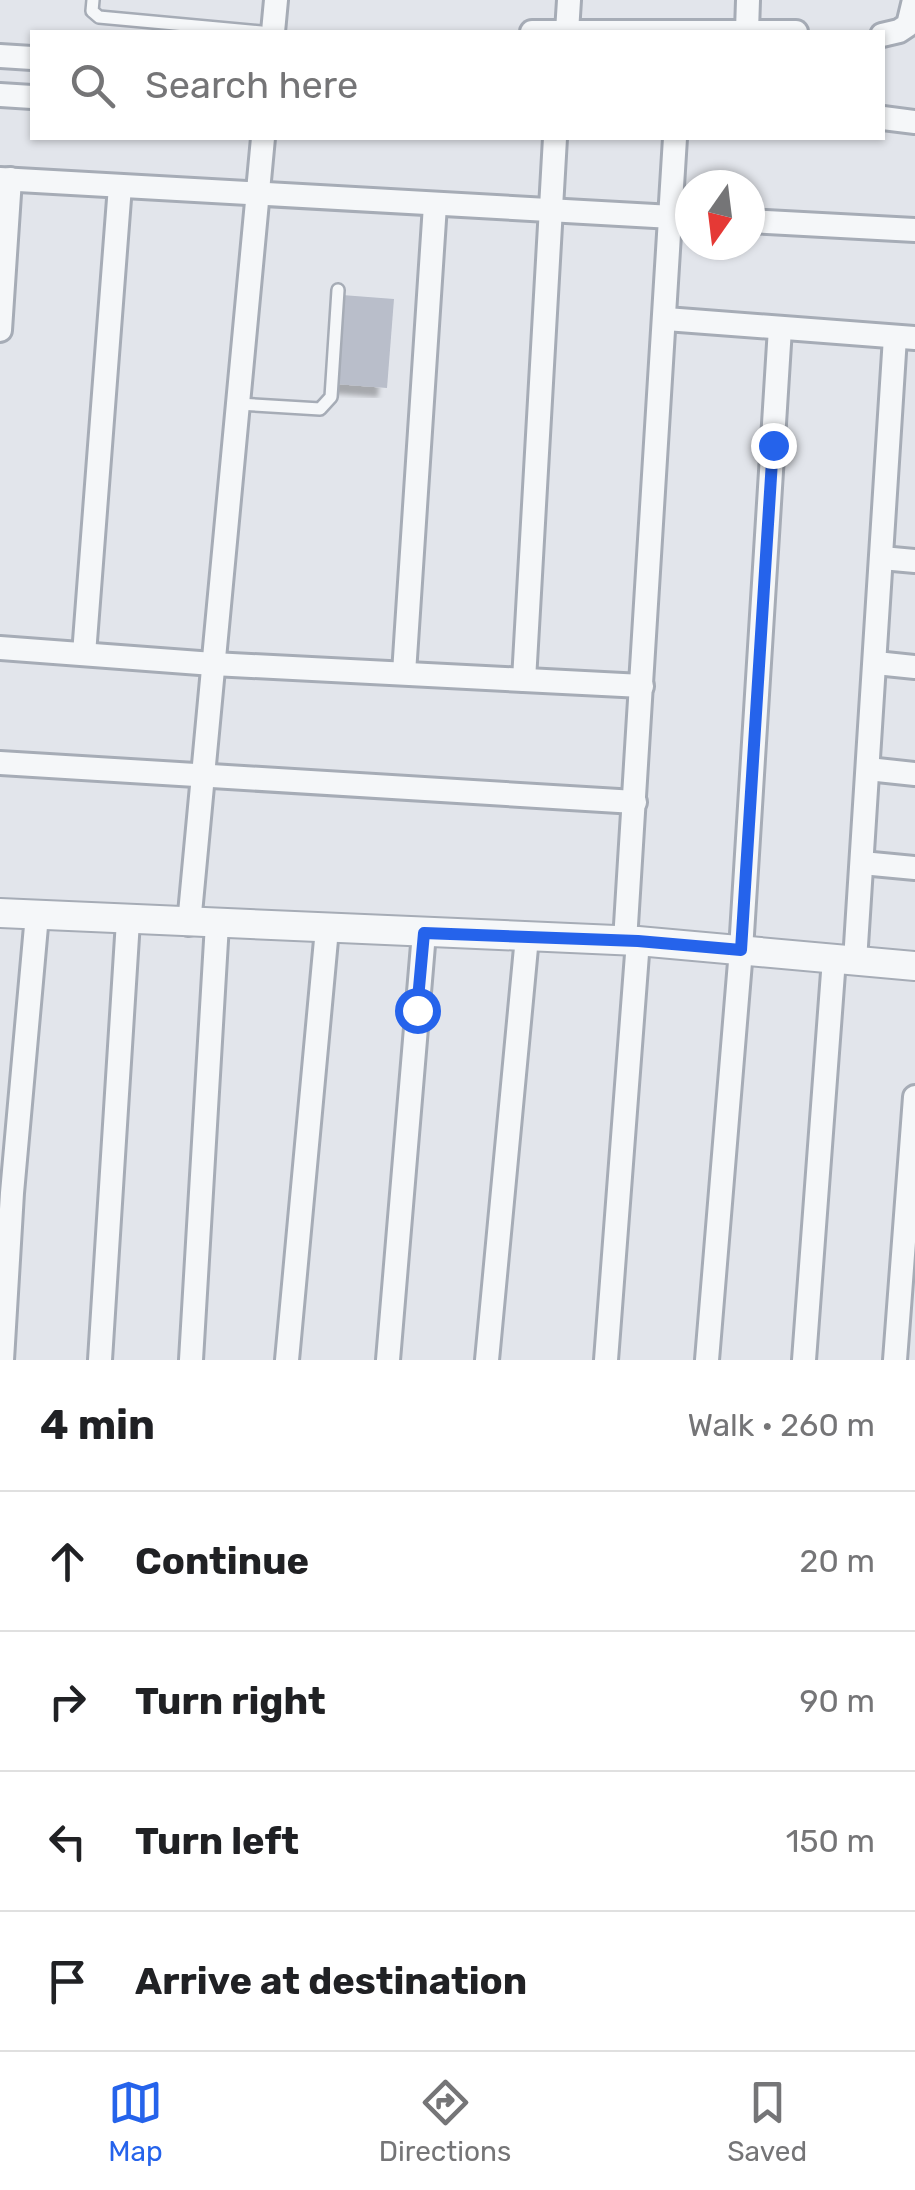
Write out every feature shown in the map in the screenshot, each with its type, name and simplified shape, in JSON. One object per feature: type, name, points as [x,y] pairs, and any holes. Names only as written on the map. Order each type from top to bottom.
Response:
[{"type":"street","points":[[273,30],[276,0]]},
{"type":"street","points":[[567,30],[569,0]]},
{"type":"street","points":[[747,30],[748,0]]},
{"type":"street","points":[[885,34],[912,26],[914,0]]},
{"type":"street","points":[[0,56],[30,58]]},
{"type":"street","points":[[0,94],[30,96]]},
{"type":"street","points":[[885,118],[915,122]]},
{"type":"street","points":[[191,1360],[203,924],[203,776],[263,140]]},
{"type":"street","points":[[524,680],[556,140]]},
{"type":"street","points":[[675,140],[677,170]]},
{"type":"street","points":[[0,330],[5,179],[675,218]]},
{"type":"street","points":[[84,654],[120,186]]},
{"type":"street","points":[[404,674],[435,204]]},
{"type":"street","points":[[765,222],[915,230]]},
{"type":"street","points":[[606,1360],[632,941],[642,686],[666,319],[675,258]]},
{"type":"street","points":[[666,319],[905,338],[890,444],[862,863],[844,960],[804,1360]]},
{"type":"street","points":[[707,1360],[741,950],[780,328]]},
{"type":"street","points":[[890,444],[915,446]]},
{"type":"street","points":[[882,558],[915,562]]},
{"type":"street","points":[[0,648],[213,664],[642,686]]},
{"type":"street","points":[[876,663],[915,667]]},
{"type":"street","points":[[0,763],[635,802]]},
{"type":"street","points":[[868,769],[915,774]]},
{"type":"street","points":[[862,863],[915,868]]},
{"type":"street","points":[[0,913],[632,941],[915,966]]},
{"type":"street","points":[[2,1360],[12,1193],[37,916]]},
{"type":"street","points":[[100,1360],[128,921]]},
{"type":"street","points":[[286,1360],[326,929]]},
{"type":"street","points":[[388,1360],[424,933]]},
{"type":"street","points":[[487,1360],[526,936]]},
{"type":"street","points":[[895,1360],[915,1097]]},
{"type":"lane","points":[[93,0],[92,11],[99,17],[239,30]]},
{"type":"lane","points":[[238,404],[320,409],[327,404],[331,396],[338,290]]},
{"type":"building","points":[[342,295],[394,299],[387,388],[336,384]]},
{"type":"route","points":[[417,1010],[424,933],[638,941],[741,950],[773,445]]}]
